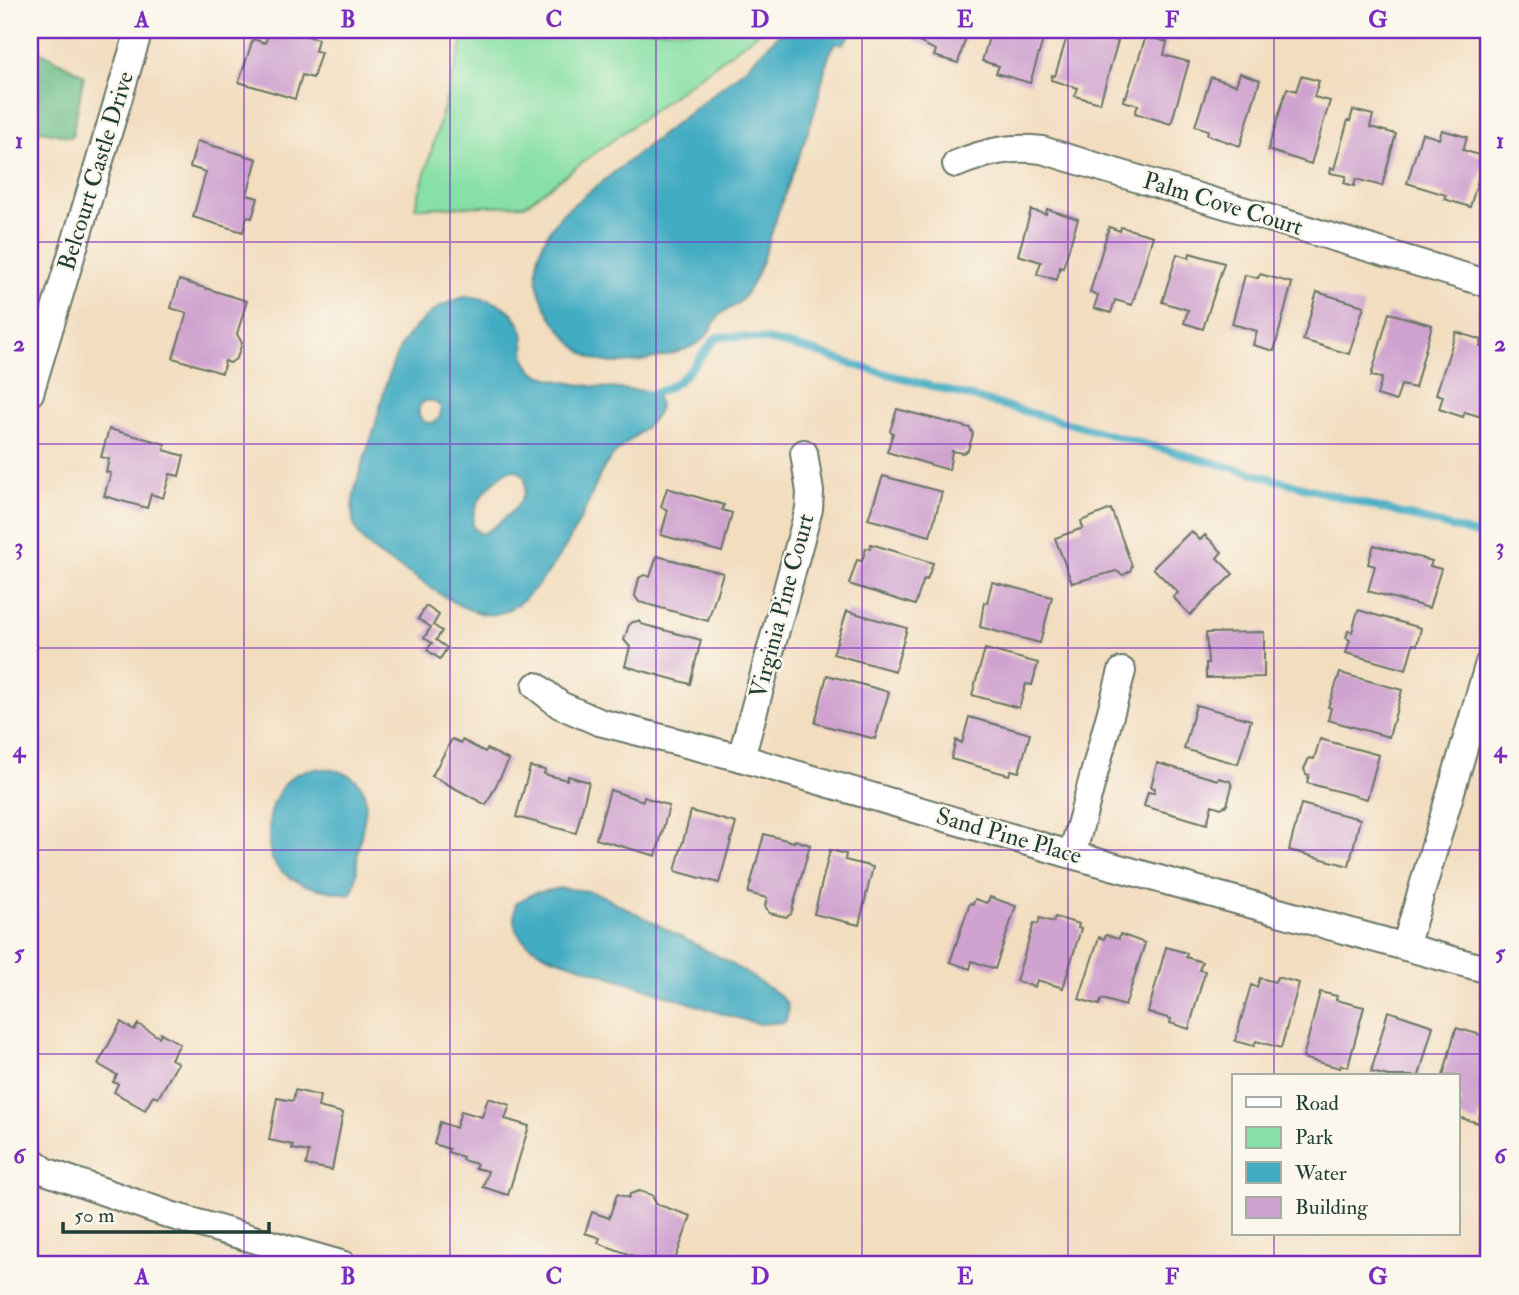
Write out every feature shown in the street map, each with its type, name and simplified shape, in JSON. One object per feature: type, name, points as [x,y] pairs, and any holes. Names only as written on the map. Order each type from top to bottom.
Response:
[{"type":"street","name":"Belcourt Castle Drive","points":[[30,393],[35,355],[139,30]]},
{"type":"street","name":"Palm Cove Court","points":[[956,164],[1000,149],[1022,147],[1042,150],[1489,284]]},
{"type":"street","name":"Virginia Pine Court","points":[[741,758],[809,509],[810,492],[803,453]]},
{"type":"street","points":[[1405,947],[1489,663]]},
{"type":"street","points":[[1072,855],[1122,671]]},
{"type":"street","name":"Sand Pine Place","points":[[536,686],[560,705],[599,723],[741,758],[1072,855],[1489,970]]},
{"type":"street","points":[[30,1159],[45,1171],[173,1216],[344,1265]]},
{"type":"green space","points":[[466,30],[762,30],[525,205],[415,208]]},
{"type":"green space","points":[[30,46],[84,75],[72,137],[30,129]]},
{"type":"water","points":[[783,30],[847,30],[849,37],[842,44],[835,44],[828,58],[807,135],[755,279],[739,303],[722,313],[703,339],[694,345],[652,359],[625,363],[592,358],[571,342],[542,300],[537,270],[544,241],[552,227],[564,212],[746,68]]},
{"type":"water","points":[[468,296],[502,306],[515,316],[523,333],[528,365],[539,374],[586,385],[647,391],[657,397],[659,405],[657,414],[646,427],[617,452],[605,467],[573,533],[547,574],[532,592],[515,606],[498,614],[480,613],[463,607],[381,556],[359,536],[353,516],[358,478],[399,351],[427,316],[446,304]],"holes":[[[425,401],[433,401],[441,407],[440,417],[434,423],[424,422],[419,416],[419,406]],[[517,470],[525,477],[523,497],[503,520],[481,534],[473,527],[478,502],[500,476],[507,471]]]},
{"type":"water","points":[[328,769],[345,773],[356,780],[366,799],[356,879],[350,894],[318,889],[297,882],[273,861],[270,850],[271,811],[278,793],[298,774],[307,770]]},
{"type":"water","points":[[562,888],[601,895],[729,962],[778,994],[787,1003],[785,1022],[759,1024],[723,1014],[549,956],[532,947],[516,930],[516,903],[534,893]]},
{"type":"building","points":[[270,30],[297,30],[297,33],[318,39],[315,51],[321,52],[313,78],[302,75],[295,99],[239,82],[253,39],[265,43]]},
{"type":"building","points":[[917,30],[968,30],[958,63],[934,56],[936,50],[914,40]]},
{"type":"building","points":[[991,30],[1046,30],[1030,83],[996,73],[999,66],[982,61]]},
{"type":"building","points":[[1069,30],[1081,30],[1118,41],[1100,103],[1075,96],[1078,88],[1051,80],[1052,75],[1055,76]]},
{"type":"building","points":[[1146,36],[1167,42],[1164,55],[1189,62],[1171,124],[1135,113],[1138,105],[1123,101]]},
{"type":"building","points":[[1240,73],[1260,80],[1240,146],[1207,135],[1208,130],[1195,126],[1211,77],[1236,85]]},
{"type":"building","points":[[1301,76],[1319,81],[1314,97],[1330,101],[1311,164],[1268,150],[1287,88],[1296,91]]},
{"type":"building","points":[[1353,110],[1373,115],[1370,127],[1396,134],[1382,186],[1356,179],[1354,186],[1344,183],[1346,176],[1330,173],[1331,168],[1334,169]]},
{"type":"building","points":[[1442,130],[1467,137],[1463,150],[1485,157],[1470,207],[1444,199],[1446,195],[1407,183],[1422,133],[1439,139]]},
{"type":"building","points":[[197,141],[257,159],[247,195],[258,198],[252,218],[247,217],[243,232],[193,217],[206,172],[190,167]]},
{"type":"building","points":[[1047,209],[1078,219],[1057,280],[1037,274],[1041,262],[1018,255],[1031,210],[1046,214]]},
{"type":"building","points":[[1109,227],[1120,231],[1121,227],[1153,236],[1132,305],[1115,300],[1111,313],[1094,308],[1098,295],[1090,292]]},
{"type":"building","points":[[1190,253],[1224,263],[1203,329],[1184,323],[1188,310],[1162,302],[1177,254],[1189,258]]},
{"type":"building","points":[[1260,274],[1292,283],[1274,351],[1253,345],[1257,331],[1232,324],[1245,275],[1258,278]]},
{"type":"building","points":[[179,280],[247,301],[237,334],[242,343],[237,358],[230,363],[225,361],[222,373],[173,358],[187,313],[171,308]]},
{"type":"building","points":[[1317,292],[1364,306],[1349,354],[1303,340]]},
{"type":"building","points":[[1389,313],[1432,325],[1415,388],[1401,385],[1396,401],[1377,395],[1382,378],[1371,376]]},
{"type":"building","points":[[1456,332],[1482,340],[1480,346],[1489,349],[1489,400],[1482,417],[1465,412],[1463,417],[1439,409],[1443,396],[1436,394]]},
{"type":"building","points":[[897,409],[970,428],[973,434],[968,450],[963,453],[952,451],[949,470],[887,452]]},
{"type":"building","points":[[109,429],[165,444],[164,450],[184,456],[179,476],[170,474],[163,498],[151,494],[147,508],[104,496],[111,473],[106,472],[109,459],[101,457]]},
{"type":"building","points":[[883,476],[942,492],[930,536],[868,519]]},
{"type":"building","points":[[667,488],[724,505],[722,510],[732,513],[722,552],[661,535],[668,510],[661,507]]},
{"type":"building","points":[[1111,509],[1132,566],[1130,571],[1123,575],[1116,571],[1072,583],[1055,538],[1083,528],[1081,521]]},
{"type":"building","points":[[1191,531],[1200,540],[1205,535],[1222,552],[1217,558],[1233,574],[1190,615],[1173,597],[1178,593],[1153,568]]},
{"type":"building","points":[[871,544],[933,563],[915,605],[849,584],[857,560],[862,561],[866,548],[870,549]]},
{"type":"building","points":[[1374,545],[1432,561],[1430,566],[1441,569],[1429,608],[1368,591],[1375,566],[1368,564]]},
{"type":"building","points":[[657,556],[723,573],[708,621],[639,602],[635,596],[639,578],[644,575],[650,577]]},
{"type":"building","points":[[992,582],[1052,597],[1040,643],[980,627],[984,602],[987,603]]},
{"type":"building","points":[[426,606],[439,615],[433,625],[442,631],[436,640],[447,648],[440,659],[427,650],[432,643],[424,638],[431,627],[418,619]]},
{"type":"building","points":[[1358,610],[1421,628],[1417,645],[1413,644],[1406,670],[1346,653],[1350,640],[1346,638],[1348,631],[1352,632]]},
{"type":"building","points":[[847,611],[907,628],[895,671],[833,654]]},
{"type":"building","points":[[639,621],[641,624],[701,640],[690,684],[625,666],[630,647],[624,640],[629,625]]},
{"type":"building","points":[[1264,632],[1264,677],[1206,678],[1206,633]]},
{"type":"building","points":[[985,649],[1038,663],[1032,685],[1026,684],[1019,708],[972,695]]},
{"type":"building","points":[[1340,673],[1402,690],[1389,737],[1328,720],[1331,708],[1328,707]]},
{"type":"building","points":[[827,675],[889,692],[875,739],[815,723]]},
{"type":"building","points":[[1196,705],[1251,720],[1238,764],[1184,749]]},
{"type":"building","points":[[969,717],[1030,734],[1019,772],[1011,770],[1009,775],[951,759],[956,740],[962,743]]},
{"type":"building","points":[[452,739],[461,743],[462,740],[485,752],[487,749],[509,760],[486,805],[432,776]]},
{"type":"building","points":[[1320,739],[1379,755],[1367,799],[1307,783],[1309,775],[1304,769],[1309,758],[1314,759]]},
{"type":"building","points":[[1157,763],[1230,781],[1232,786],[1227,805],[1221,808],[1212,805],[1207,824],[1144,806],[1148,792],[1154,793],[1155,788],[1151,787]]},
{"type":"building","points":[[530,767],[545,770],[544,774],[567,780],[568,776],[589,782],[576,833],[516,817]]},
{"type":"building","points":[[610,790],[643,801],[644,797],[669,806],[656,856],[596,839]]},
{"type":"building","points":[[1301,804],[1360,819],[1349,866],[1289,850]]},
{"type":"building","points":[[691,811],[736,823],[719,883],[675,871]]},
{"type":"building","points":[[764,834],[810,845],[791,914],[786,917],[769,913],[765,906],[767,898],[748,893]]},
{"type":"building","points":[[830,850],[846,854],[845,860],[873,867],[859,925],[814,914]]},
{"type":"building","points":[[990,897],[1016,906],[995,969],[972,961],[970,969],[950,962],[970,903],[973,904],[975,899],[987,903]]},
{"type":"building","points":[[1055,917],[1079,924],[1078,928],[1081,929],[1063,988],[1037,980],[1035,987],[1016,981],[1034,923],[1038,924],[1040,918],[1053,922]]},
{"type":"building","points":[[1120,934],[1145,943],[1125,1006],[1102,999],[1099,1005],[1079,999],[1099,937],[1104,939],[1106,935],[1119,939]]},
{"type":"building","points":[[1166,947],[1187,953],[1186,957],[1202,962],[1199,970],[1205,971],[1189,1029],[1170,1023],[1171,1019],[1148,1012]]},
{"type":"building","points":[[1277,977],[1299,983],[1281,1048],[1256,1041],[1254,1046],[1235,1041],[1251,985],[1257,987],[1260,978],[1275,982]]},
{"type":"building","points":[[1320,992],[1337,996],[1336,1000],[1364,1007],[1348,1067],[1341,1065],[1340,1068],[1303,1058]]},
{"type":"building","points":[[1388,1011],[1433,1026],[1420,1074],[1371,1072]]},
{"type":"building","points":[[121,1022],[134,1030],[138,1024],[159,1037],[161,1033],[180,1044],[171,1059],[178,1063],[158,1098],[153,1096],[145,1110],[114,1092],[118,1084],[113,1082],[117,1075],[98,1064]]},
{"type":"building","points":[[1456,1028],[1489,1037],[1489,1079],[1478,1123],[1460,1118],[1460,1074],[1444,1074]]},
{"type":"building","points":[[295,1090],[320,1096],[318,1107],[343,1113],[332,1170],[306,1165],[309,1152],[292,1149],[293,1145],[269,1140],[277,1098],[293,1101]]},
{"type":"building","points":[[488,1098],[510,1105],[505,1119],[529,1126],[508,1195],[483,1187],[488,1171],[475,1168],[477,1164],[462,1160],[463,1157],[448,1152],[449,1149],[434,1144],[440,1122],[456,1128],[461,1111],[482,1117]]},
{"type":"building","points":[[639,1191],[652,1195],[656,1204],[691,1216],[673,1265],[639,1265],[642,1259],[598,1243],[600,1238],[585,1233],[592,1212],[609,1218],[617,1194],[629,1198],[630,1194]]},
{"type":"waterway","points":[[644,396],[678,381],[717,337],[767,340],[1480,535]]}]
